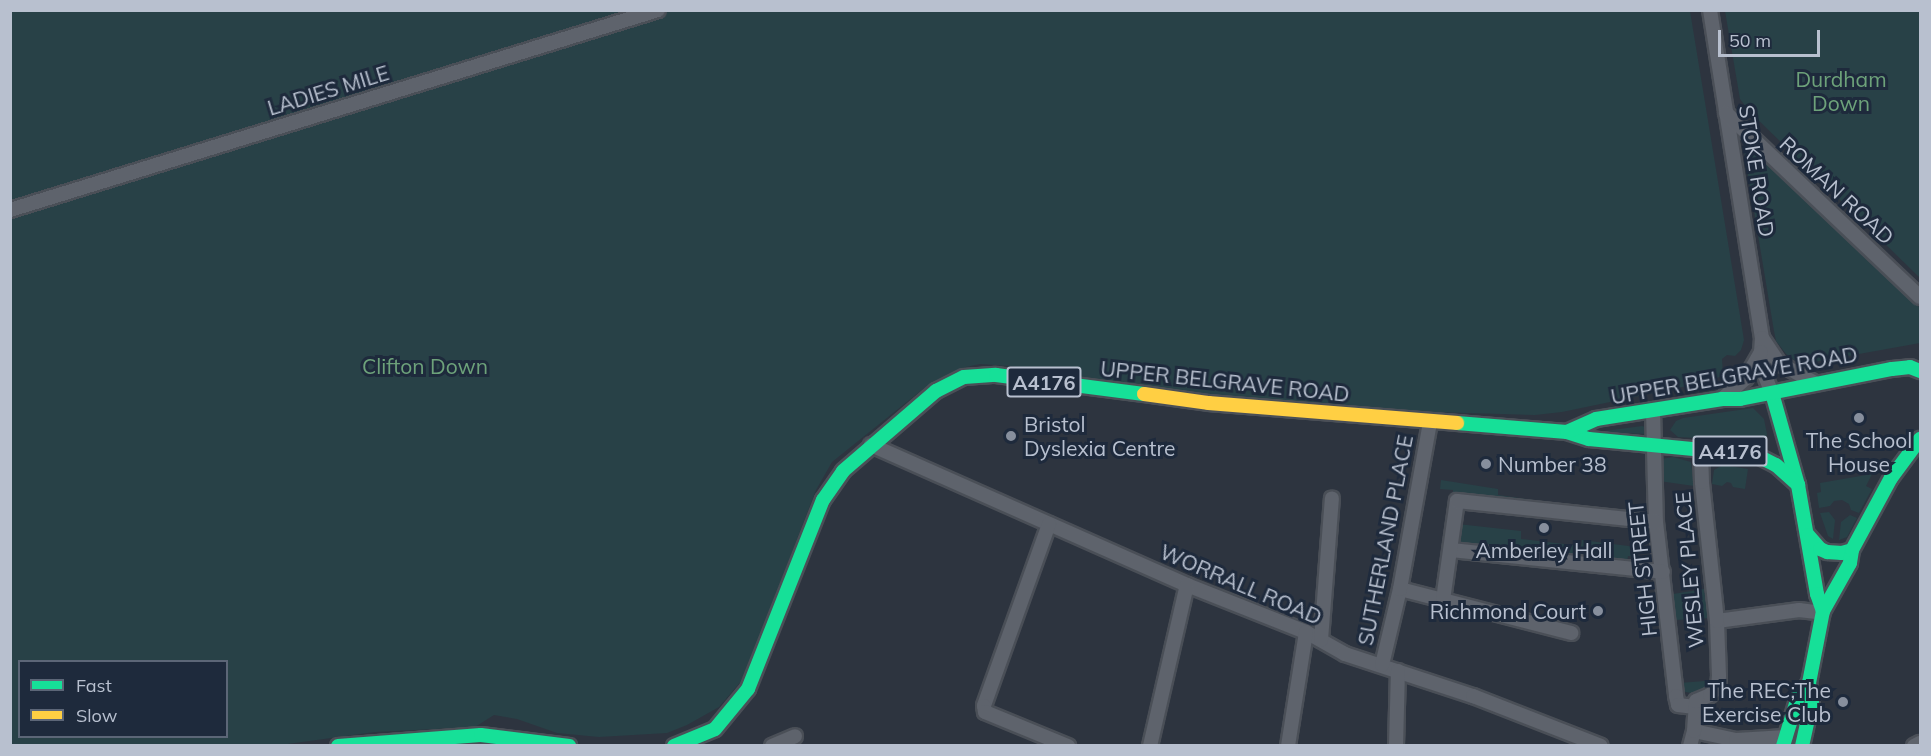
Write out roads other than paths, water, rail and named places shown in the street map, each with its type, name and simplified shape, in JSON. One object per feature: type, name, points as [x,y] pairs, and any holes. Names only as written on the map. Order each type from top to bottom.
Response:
[{"type":"main road","name":"UPPER BELGRAVE ROAD","points":[[1567,432],[1596,419],[1722,399],[1740,399],[1815,383],[1917,366]]},
{"type":"main road","name":"UPPER BELGRAVE ROAD","points":[[674,746],[715,729],[748,689],[823,500],[843,471],[950,383],[964,377],[984,375],[1209,403],[1430,423],[1567,432],[1589,439],[1756,455],[1776,465],[1798,485]]},
{"type":"main road","points":[[1772,393],[1798,485],[1817,594],[1823,612]]},
{"type":"main road","points":[[1804,743],[1812,700],[1809,683],[1823,612],[1850,563],[1852,550],[1892,478],[1920,439]]},
{"type":"main road","points":[[1808,535],[1820,549],[1827,552],[1842,553],[1852,550]]},
{"type":"main road","points":[[1785,741],[1798,697],[1809,683]]},
{"type":"main road","points":[[339,746],[387,740],[479,740],[569,746]]},
{"type":"street","name":"LADIES MILE","points":[[10,210],[658,10]]},
{"type":"street","name":"STOKE ROAD","points":[[1710,10],[1765,380],[1772,393]]},
{"type":"street","name":"ROMAN ROAD","points":[[1726,113],[1920,297]]},
{"type":"street","name":"STOKE ROAD","points":[[1761,345],[1779,363],[1815,383]]},
{"type":"street","points":[[1722,399],[1746,378],[1761,345]]},
{"type":"street","name":"HIGH STREET","points":[[1653,410],[1656,522],[1678,705],[1695,707]]},
{"type":"street","name":"SUTHERLAND PLACE","points":[[1382,665],[1400,589],[1430,423]]},
{"type":"street","name":"WORRALL ROAD","points":[[872,445],[1187,585],[1306,633],[1345,654],[1473,696],[1601,746]]},
{"type":"street","name":"WESLEY PLACE","points":[[1695,707],[1696,702],[1710,695],[1718,687],[1717,621],[1702,482],[1701,450]]},
{"type":"street","points":[[1321,640],[1329,558],[1326,547],[1332,498]]},
{"type":"street","points":[[1443,600],[1457,501],[1656,522]]},
{"type":"street","points":[[1049,524],[984,706],[985,712],[1068,746]]},
{"type":"street","points":[[1451,550],[1663,572]]},
{"type":"street","points":[[1150,746],[1187,585]]},
{"type":"street","points":[[1400,589],[1571,633]]},
{"type":"street","points":[[1717,621],[1798,610],[1823,612]]},
{"type":"street","points":[[1288,746],[1306,633]]},
{"type":"street","points":[[1396,746],[1398,672]]},
{"type":"street","points":[[1690,746],[1694,731],[1695,707]]},
{"type":"street","points":[[1694,731],[1737,740],[1785,741]]},
{"type":"street","points":[[772,746],[795,736]]},
{"type":"street","points":[[1914,746],[1920,743]]},
{"type":"place","name":"The School House","points":[[1859,418]]},
{"type":"place","name":"Bristol Dyslexia Centre","points":[[1011,436]]},
{"type":"place","name":"Number 38","points":[[1486,464]]},
{"type":"place","name":"Amberley Hall","points":[[1544,528]]},
{"type":"place","name":"Richmond Court","points":[[1598,611]]},
{"type":"place","name":"The REC;The Exercise Club","points":[[1843,702]]},
{"type":"park label","name":"Durdham Down","points":[[1841,91]]},
{"type":"park label","name":"Clifton Down","points":[[425,366]]}]
